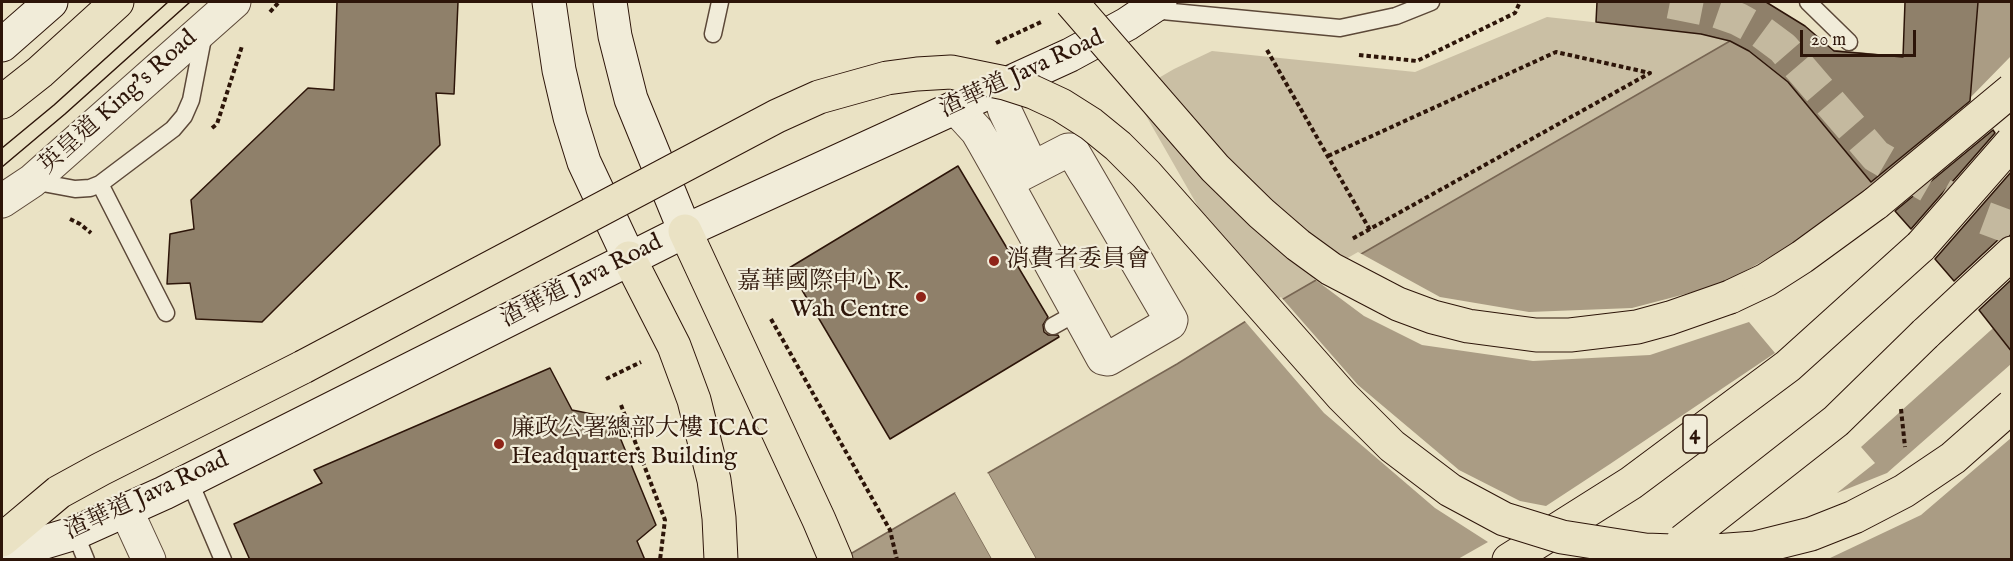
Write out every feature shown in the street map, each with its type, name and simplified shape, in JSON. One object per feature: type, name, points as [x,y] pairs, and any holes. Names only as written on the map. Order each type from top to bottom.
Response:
[{"type":"highway","points":[[1071,2],[1215,168],[1261,213],[1330,269],[1398,304],[1433,317],[1468,326],[1536,335],[1604,332],[1637,327],[1705,307],[1766,280],[1856,219],[2012,90]]},
{"type":"highway","points":[[2,102],[114,4]]},
{"type":"highway","points":[[2,540],[58,492],[101,468],[303,367],[777,116],[819,97],[887,78],[917,74],[951,72],[1005,82],[1061,105],[1100,132],[1146,174],[1342,396],[1392,446],[1450,490],[1504,519],[1562,537],[1645,550],[1701,552],[1755,548],[1811,534],[1854,517],[1904,491],[1953,458],[2012,406]]},
{"type":"highway","name":"4","points":[[1509,560],[1632,483],[1788,366],[1921,246],[2012,142]]},
{"type":"highway","points":[[685,231],[836,560]]},
{"type":"highway","points":[[1657,560],[1836,421],[2012,253]]},
{"type":"highway","points":[[628,258],[674,346],[694,400],[707,450],[719,518],[721,560]]},
{"type":"main road","points":[[2,45],[51,2]]},
{"type":"main road","name":"英皇道 King's Road","points":[[2,201],[32,181],[234,2]]},
{"type":"main road","points":[[549,2],[559,70],[570,117],[584,162],[628,258]]},
{"type":"main road","points":[[610,2],[617,46],[631,99],[685,231]]},
{"type":"main road","name":"渣華道 Java Road","points":[[2,555],[81,546],[126,510],[628,258],[1070,56],[1127,24],[1153,6]]},
{"type":"main road","points":[[1000,88],[1019,175],[1065,319],[1106,359],[1171,322],[1072,150],[1019,175]]},
{"type":"main road","points":[[955,107],[1019,175]]},
{"type":"main road","points":[[126,510],[149,560]]},
{"type":"lane","points":[[713,34],[720,2]]},
{"type":"lane","points":[[1153,6],[1340,28],[1396,16],[1431,2]]},
{"type":"lane","points":[[1808,2],[1850,42]]},
{"type":"lane","points":[[32,181],[75,189],[90,188],[100,184],[173,129],[184,116],[191,100],[205,27]]},
{"type":"lane","points":[[100,184],[166,313]]},
{"type":"lane","points":[[189,480],[223,560]]},
{"type":"path","points":[[1264,45],[1370,230]]},
{"type":"path","points":[[1328,156],[1556,52],[1650,73],[1350,241]]},
{"type":"path","points":[[771,318],[890,530],[897,560]]},
{"type":"path","points":[[621,405],[665,520],[660,560]]},
{"type":"path","points":[[1901,409],[1905,456]]},
{"type":"shaded area","points":[[1970,2],[2011,2],[2011,559],[1036,559],[988,473],[1177,364],[1259,313],[1730,41],[1903,57]]},
{"type":"shaded area","points":[[1547,17],[1701,34],[1730,41],[1259,313],[1133,93],[1174,69],[1212,51],[1415,72]]},
{"type":"shaded area","points":[[955,493],[992,559],[840,560]]},
{"type":"pier","points":[[2011,56],[2011,312],[1861,447],[1875,463],[1837,493],[1887,473],[2011,364],[2011,438],[1921,515],[1828,559],[1458,559],[1488,542],[1435,508],[1324,413],[1243,319],[1281,297],[1358,385],[1459,470],[1520,501],[1546,506],[1775,353],[1749,322],[1650,355],[1533,361],[1422,345],[1364,316],[1313,278],[1358,252],[1440,297],[1529,312],[1632,308],[1720,285],[1811,234],[1923,146]]},
{"type":"pier","points":[[988,473],[1036,559],[1033,560],[986,475]]},
{"type":"pier","points":[[957,492],[995,560],[992,559],[955,493]]},
{"type":"building","points":[[337,2],[458,2],[454,94],[436,93],[440,145],[262,322],[196,319],[190,283],[167,284],[170,234],[194,229],[191,200],[308,88],[334,90]]},
{"type":"building","points":[[1597,2],[1766,2],[1805,26],[1834,51],[1903,57],[1905,2],[1978,2],[1970,101],[1871,182],[1788,82],[1749,51],[1730,41],[1701,34],[1596,22]]},
{"type":"building","points":[[1993,130],[1995,133],[1911,229],[1895,211]]},
{"type":"building","name":"嘉華國際中心 K. Wah Centre","points":[[958,166],[1048,317],[1043,325],[1044,332],[1059,337],[890,439],[789,268]]},
{"type":"building","points":[[2012,171],[2012,235],[1999,239],[1954,281],[1935,259]]},
{"type":"building","points":[[2012,279],[2012,352],[1979,310]]},
{"type":"building","name":"廉政公署總部大樓 ICAC Headquarters Building","points":[[550,368],[572,410],[612,418],[656,525],[637,541],[645,560],[250,560],[234,524],[322,483],[314,470]]},
{"type":"tunnel","points":[[1670,2],[1715,11],[1738,19],[1760,31],[1783,48],[1876,156],[1980,216],[2012,228]]},
{"type":"tram line","points":[[2,148],[54,105],[168,2]]},
{"type":"tram line","points":[[2,167],[190,2]]},
{"type":"place","name":"消費者委員會","points":[[994,261]]},
{"type":"place","name":"嘉華國際中心 K. Wah Centre","points":[[921,297]]},
{"type":"place","name":"廉政公署總部大樓 ICAC Headquarters Building","points":[[499,444]]}]
